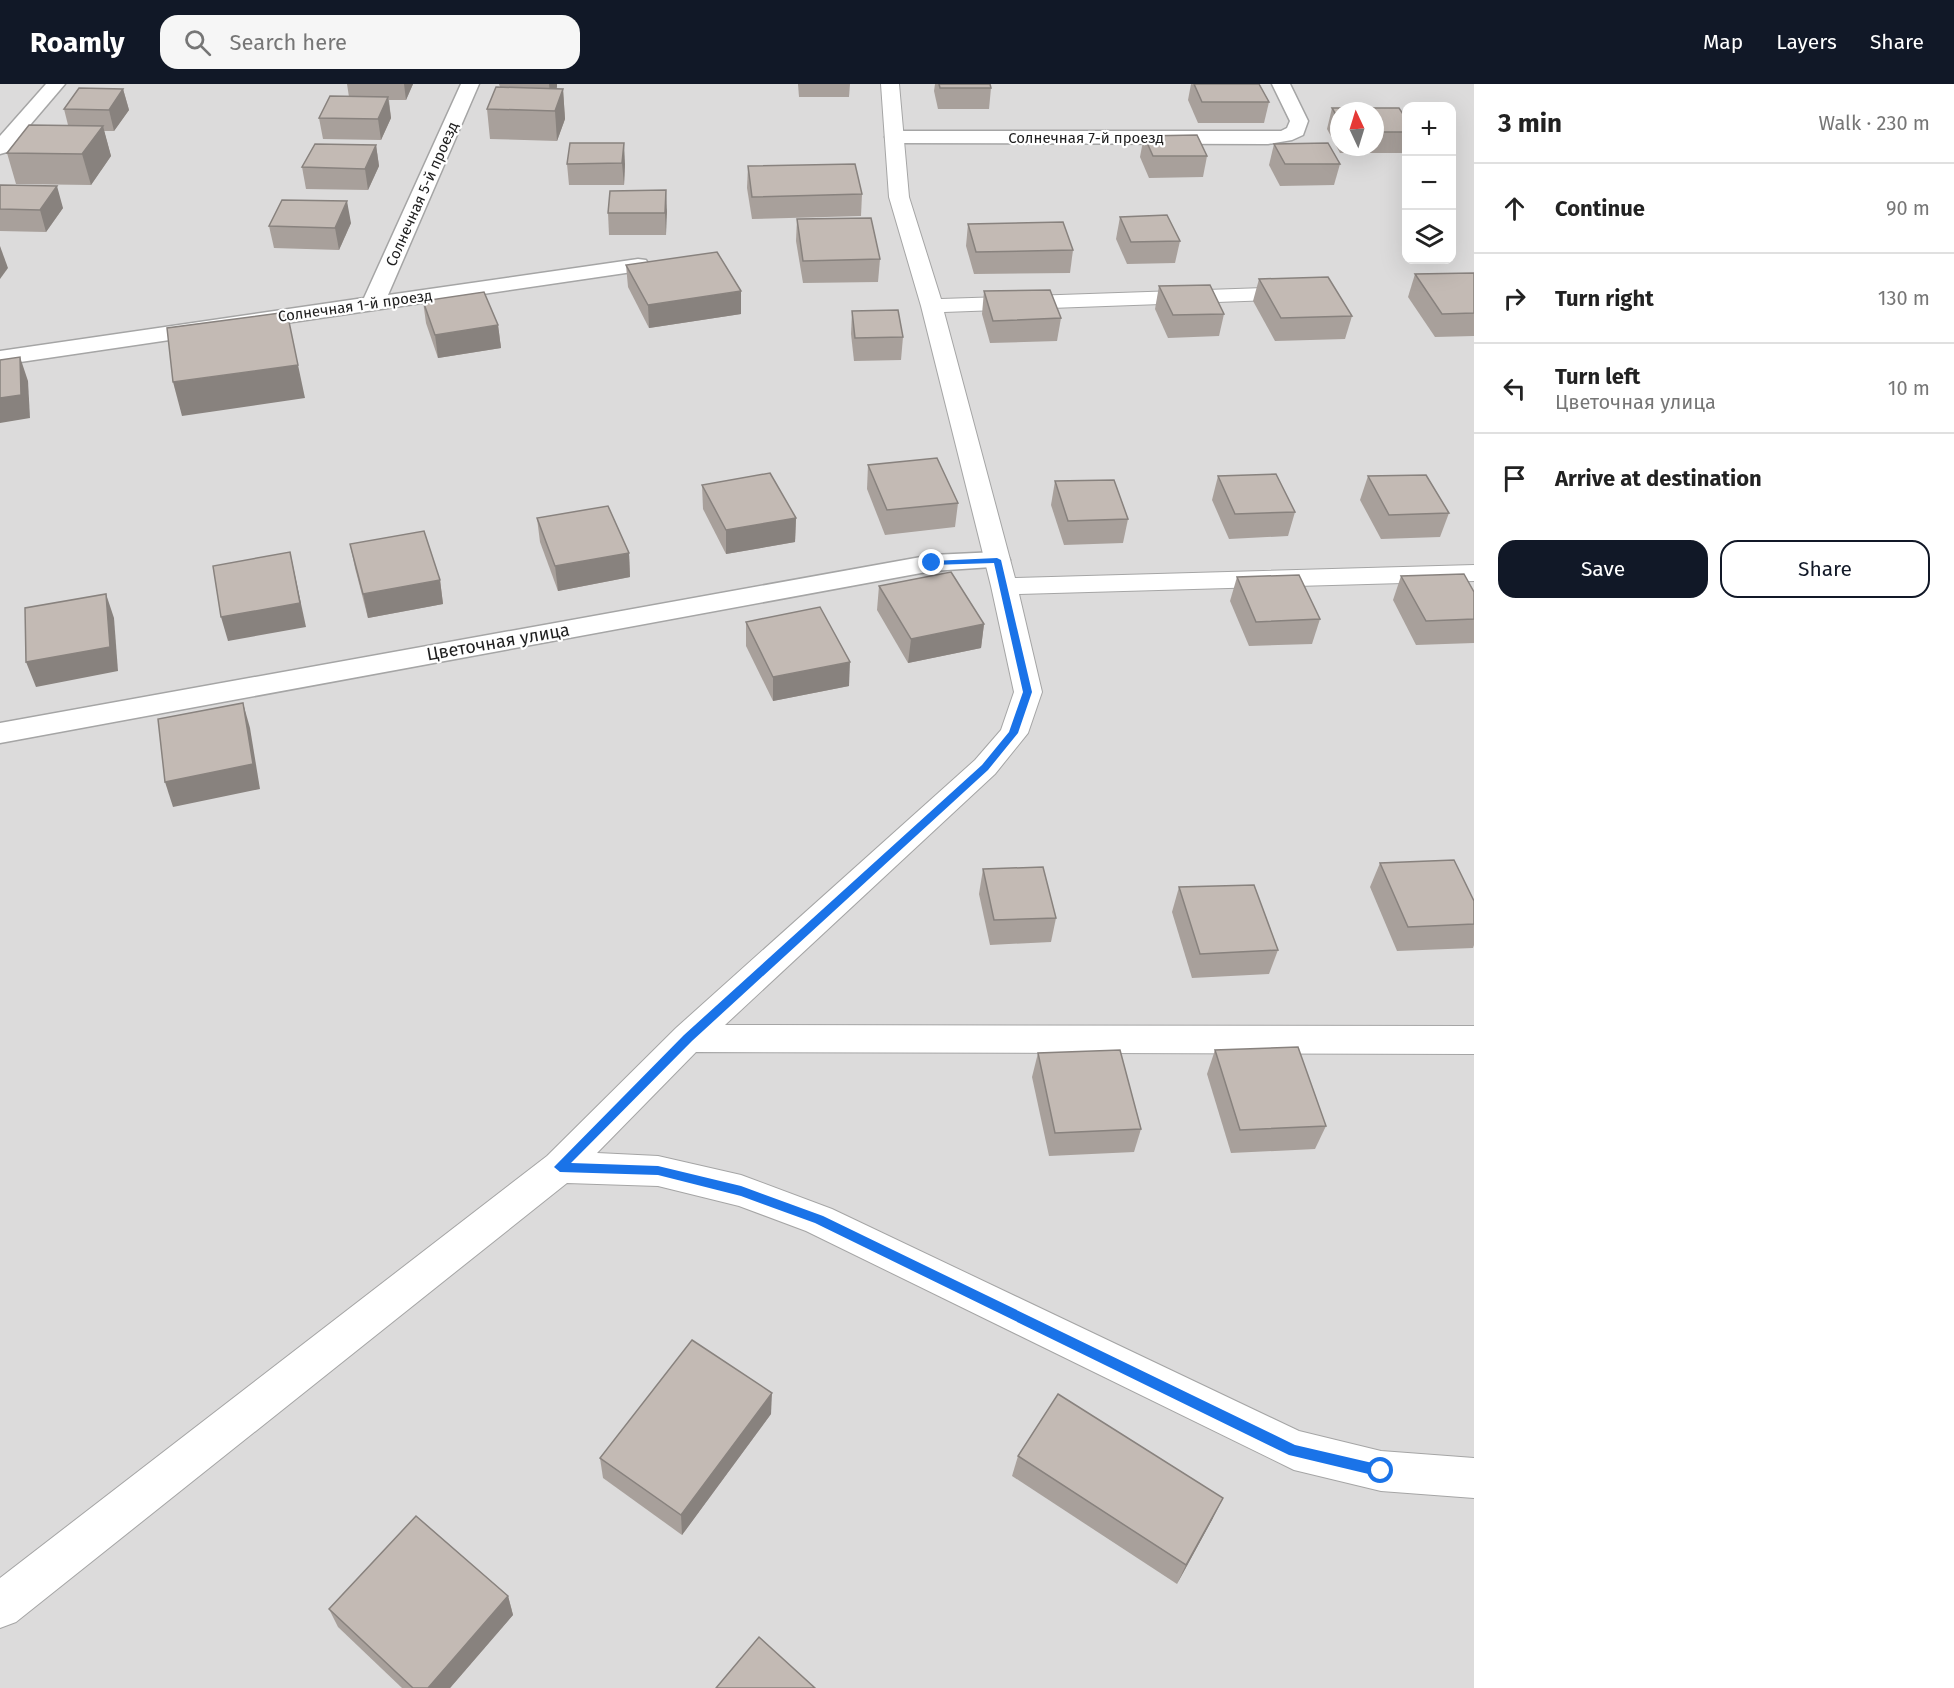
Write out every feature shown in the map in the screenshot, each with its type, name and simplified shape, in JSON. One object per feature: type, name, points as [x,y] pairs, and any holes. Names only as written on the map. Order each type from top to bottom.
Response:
[{"type":"street","points":[[0,148],[56,84]]},
{"type":"street","name":"Солнечная 5-й проезд","points":[[373,303],[470,84]]},
{"type":"street","name":"Солнечная 7-й проезд","points":[[895,137],[1277,137],[1296,131],[1299,121],[1281,84]]},
{"type":"street","name":"Солнечная 1-й проезд","points":[[0,358],[638,265]]},
{"type":"street","name":"Цветочная улица","points":[[0,733],[932,563],[1000,573]]},
{"type":"lane","points":[[0,1606],[560,1167],[688,1038],[985,767],[1014,733],[1028,692],[932,306],[899,197],[890,84]]},
{"type":"lane","points":[[932,306],[1313,292]]},
{"type":"lane","points":[[1000,573],[1474,573]]},
{"type":"lane","points":[[688,1038],[1474,1040]]},
{"type":"lane","points":[[560,1167],[658,1171],[741,1191],[819,1220],[1294,1450],[1381,1471],[1474,1478]]},
{"type":"shaded area","points":[[0,84],[1474,84],[1474,1688],[0,1688]]},
{"type":"building","points":[[939,84],[990,84],[991,88],[940,88]]},
{"type":"building","points":[[1194,84],[1259,84],[1269,102],[1202,102]]},
{"type":"building","points":[[496,87],[563,89],[555,111],[487,109]]},
{"type":"building","points":[[79,88],[123,89],[109,110],[64,109]]},
{"type":"building","points":[[330,96],[388,97],[378,119],[319,118]]},
{"type":"building","points":[[1384,108],[1399,108],[1402,112],[1402,132],[1384,132]]},
{"type":"building","points":[[29,125],[103,126],[82,154],[7,153]]},
{"type":"building","points":[[1197,135],[1207,156],[1153,156],[1144,136]]},
{"type":"building","points":[[570,143],[624,143],[622,163],[567,164]]},
{"type":"building","points":[[1328,143],[1330,156],[1335,156],[1340,164],[1285,164],[1274,144]]},
{"type":"building","points":[[315,144],[376,145],[365,169],[302,167]]},
{"type":"building","points":[[855,164],[862,194],[752,197],[748,166]]},
{"type":"building","points":[[0,185],[57,186],[40,210],[0,209]]},
{"type":"building","points":[[666,190],[665,213],[608,213],[610,191]]},
{"type":"building","points":[[282,200],[347,201],[335,228],[269,226]]},
{"type":"building","points":[[1167,215],[1180,241],[1131,242],[1120,217]]},
{"type":"building","points":[[871,218],[880,259],[803,261],[797,219]]},
{"type":"building","points":[[1063,222],[1073,250],[976,252],[968,224]]},
{"type":"building","points":[[717,252],[741,291],[648,305],[626,265]]},
{"type":"building","points":[[1474,273],[1474,313],[1442,314],[1415,274]]},
{"type":"building","points":[[1328,277],[1352,316],[1281,318],[1259,279]]},
{"type":"building","points":[[1210,285],[1224,314],[1173,315],[1159,286]]},
{"type":"building","points":[[1050,290],[1061,318],[993,321],[984,291]]},
{"type":"building","points":[[484,292],[498,325],[435,335],[423,301]]},
{"type":"building","points":[[898,310],[903,337],[855,338],[852,311]]},
{"type":"building","points":[[287,312],[298,365],[173,382],[167,328]]},
{"type":"building","points":[[20,357],[21,395],[0,398],[0,360]]},
{"type":"building","points":[[937,458],[958,503],[887,510],[868,465]]},
{"type":"building","points":[[770,473],[796,518],[726,530],[702,485]]},
{"type":"building","points":[[1276,474],[1295,512],[1235,514],[1218,476]]},
{"type":"building","points":[[1426,475],[1449,513],[1389,515],[1368,476]]},
{"type":"building","points":[[1114,480],[1128,519],[1068,521],[1055,481]]},
{"type":"building","points":[[608,506],[629,553],[555,566],[537,518]]},
{"type":"building","points":[[424,531],[440,580],[363,594],[350,544]]},
{"type":"building","points":[[290,552],[300,603],[221,617],[213,566]]},
{"type":"building","points":[[951,572],[984,624],[911,639],[879,586]]},
{"type":"building","points":[[1464,574],[1474,592],[1474,619],[1426,621],[1401,576]]},
{"type":"building","points":[[1299,575],[1320,619],[1256,622],[1237,577]]},
{"type":"building","points":[[106,594],[110,647],[26,662],[25,608]]},
{"type":"building","points":[[820,607],[850,662],[773,677],[746,622]]},
{"type":"building","points":[[243,703],[253,764],[165,782],[158,719]]},
{"type":"building","points":[[1454,860],[1474,901],[1474,924],[1408,927],[1380,863]]},
{"type":"building","points":[[1043,867],[1056,918],[994,920],[983,869]]},
{"type":"building","points":[[1254,885],[1278,950],[1200,954],[1179,887]]},
{"type":"building","points":[[1298,1047],[1326,1126],[1240,1130],[1215,1050]]},
{"type":"building","points":[[1120,1050],[1141,1129],[1055,1133],[1038,1053]]},
{"type":"building","points":[[692,1340],[772,1393],[681,1515],[600,1458]]},
{"type":"building","points":[[1058,1394],[1223,1498],[1186,1565],[1018,1456]]},
{"type":"building","points":[[416,1516],[508,1596],[428,1688],[413,1688],[329,1609]]},
{"type":"building","points":[[759,1637],[815,1688],[716,1688]]},
{"type":"route","points":[[932,563],[997,560],[1028,692],[1014,733],[985,767],[688,1038],[560,1167],[658,1171],[741,1191],[819,1220],[1294,1450],[1381,1471]]}]
